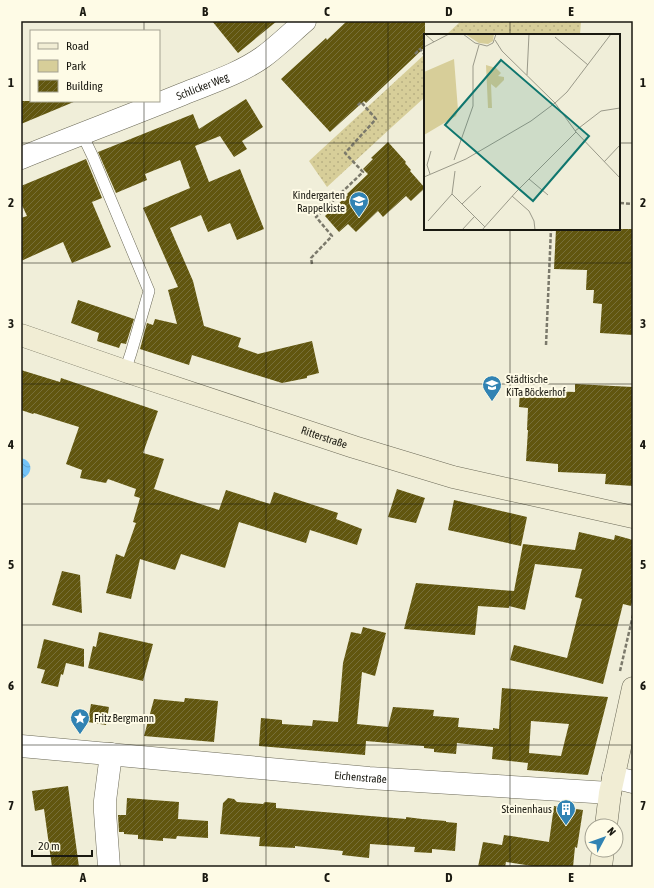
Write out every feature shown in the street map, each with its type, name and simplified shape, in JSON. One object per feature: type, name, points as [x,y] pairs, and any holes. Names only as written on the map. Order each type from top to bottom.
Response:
[{"type":"main road","name":"Ritterstraße","points":[[21,334],[125,371],[354,447],[454,477],[633,517]]},
{"type":"main road","points":[[608,818],[619,784],[633,688]]},
{"type":"street","name":"Schlicker Weg","points":[[21,158],[162,103],[246,67],[263,57],[305,21]]},
{"type":"street","name":"Eichenstraße","points":[[21,746],[369,778],[619,784]]},
{"type":"street","points":[[110,867],[105,801],[111,754]]},
{"type":"lane","points":[[82,134],[149,291],[134,346],[125,371]]},
{"type":"path","points":[[415,54],[420,49],[424,54]]},
{"type":"path","points":[[312,264],[311,258],[332,236],[316,217],[363,172],[345,153],[376,119],[361,102],[356,106]]},
{"type":"path","points":[[620,203],[633,204]]},
{"type":"path","points":[[546,345],[551,230]]},
{"type":"green space","points":[[461,21],[581,21],[580,34],[447,34]]},
{"type":"green space","points":[[424,55],[424,98],[327,187],[309,161]]},
{"type":"water","points":[[21,458],[28,462],[30,465],[30,471],[21,479]]},
{"type":"building","points":[[212,21],[277,21],[238,53]]},
{"type":"building","points":[[347,21],[425,21],[424,48],[366,103],[364,101],[330,132],[281,79],[326,38],[327,40]]},
{"type":"building","points":[[246,99],[263,127],[242,141],[247,149],[234,157],[220,136],[195,146],[209,182],[240,169],[264,229],[237,240],[230,223],[208,232],[201,215],[170,228],[193,281],[204,326],[241,338],[238,347],[258,354],[312,341],[319,373],[307,376],[307,378],[282,383],[192,355],[189,365],[140,349],[147,323],[153,325],[155,319],[177,324],[168,290],[178,287],[143,208],[190,188],[180,160],[145,174],[147,180],[116,193],[98,152],[193,114],[199,129]]},
{"type":"building","points":[[21,101],[74,102],[21,124]]},
{"type":"building","points":[[388,142],[406,162],[405,163],[411,170],[410,171],[424,187],[424,189],[411,201],[406,196],[383,217],[378,211],[356,232],[348,224],[339,232],[325,216],[368,174],[363,169],[373,159],[371,158]]},
{"type":"building","points":[[86,159],[102,198],[92,202],[111,247],[72,263],[63,242],[21,261],[21,218],[27,216],[21,203],[21,186]]},
{"type":"building","points":[[633,229],[633,335],[600,333],[602,304],[593,303],[594,290],[586,290],[587,270],[554,269],[556,230]]},
{"type":"building","points":[[78,300],[134,319],[126,344],[121,343],[119,348],[97,341],[99,333],[71,323]]},
{"type":"building","points":[[21,370],[60,382],[61,378],[158,411],[143,453],[164,459],[154,489],[219,510],[226,490],[270,504],[274,492],[338,513],[336,519],[362,529],[357,545],[310,530],[306,543],[239,522],[225,568],[181,554],[175,570],[140,559],[131,599],[106,593],[116,554],[124,557],[136,523],[133,522],[140,498],[134,496],[136,489],[108,479],[106,483],[80,478],[82,470],[66,464],[79,427],[21,410]]},
{"type":"building","points":[[575,384],[633,387],[633,486],[605,484],[606,474],[558,472],[558,464],[526,461],[528,408],[519,407],[520,390],[575,392]]},
{"type":"building","points":[[397,489],[425,498],[416,523],[388,517]]},
{"type":"building","points":[[454,500],[527,517],[521,546],[448,530]]},
{"type":"building","points":[[579,532],[614,540],[615,535],[633,540],[633,598],[631,606],[623,604],[603,684],[510,660],[514,645],[567,658],[582,599],[575,597],[582,569],[535,564],[525,610],[509,606],[509,608],[478,606],[475,635],[404,629],[416,583],[514,591],[523,544],[575,550]]},
{"type":"building","points":[[62,571],[80,575],[82,613],[52,605]]},
{"type":"building","points":[[363,627],[386,633],[375,676],[362,672],[357,724],[388,727],[393,707],[434,710],[433,716],[459,718],[458,727],[493,730],[493,728],[499,729],[502,688],[608,697],[588,775],[527,770],[528,763],[492,759],[493,747],[457,743],[456,754],[434,752],[434,749],[424,748],[424,746],[366,741],[365,755],[259,746],[261,718],[282,720],[282,724],[312,726],[313,720],[338,722],[343,663],[351,632],[361,634]],"holes":[[[531,721],[569,724],[561,756],[529,753]]]},
{"type":"building","points":[[99,632],[153,644],[143,681],[88,668],[93,646],[96,647]]},
{"type":"building","points":[[44,639],[84,649],[84,667],[66,663],[63,675],[61,674],[58,687],[41,683],[45,670],[37,668]]},
{"type":"building","points":[[185,698],[218,701],[214,742],[144,736],[154,699],[184,702]]},
{"type":"building","points":[[91,704],[109,707],[106,725],[88,722]]},
{"type":"building","points":[[68,786],[79,867],[52,867],[44,809],[35,811],[32,791]]},
{"type":"building","points":[[127,798],[179,802],[178,819],[208,821],[208,838],[177,836],[176,839],[163,838],[163,841],[138,839],[138,835],[119,832],[118,815],[126,815]]},
{"type":"building","points":[[228,798],[234,799],[237,802],[263,804],[265,802],[276,803],[276,808],[406,819],[406,817],[457,823],[455,851],[432,849],[432,853],[414,852],[415,847],[370,844],[369,858],[342,855],[343,851],[295,846],[295,848],[259,846],[260,837],[220,834],[223,803]]},
{"type":"building","points":[[554,806],[583,810],[577,848],[575,847],[573,867],[539,867],[506,862],[505,867],[478,867],[483,842],[502,845],[504,835],[549,842]]},
{"type":"place","name":"Kindergarten Rappelkiste","points":[[359,218]]},
{"type":"place","name":"Städtische KiTa Böckerhof","points":[[492,402]]},
{"type":"place","name":"Fritz Bergmann","points":[[80,735]]},
{"type":"place","name":"Steinenhaus","points":[[566,826]]}]
